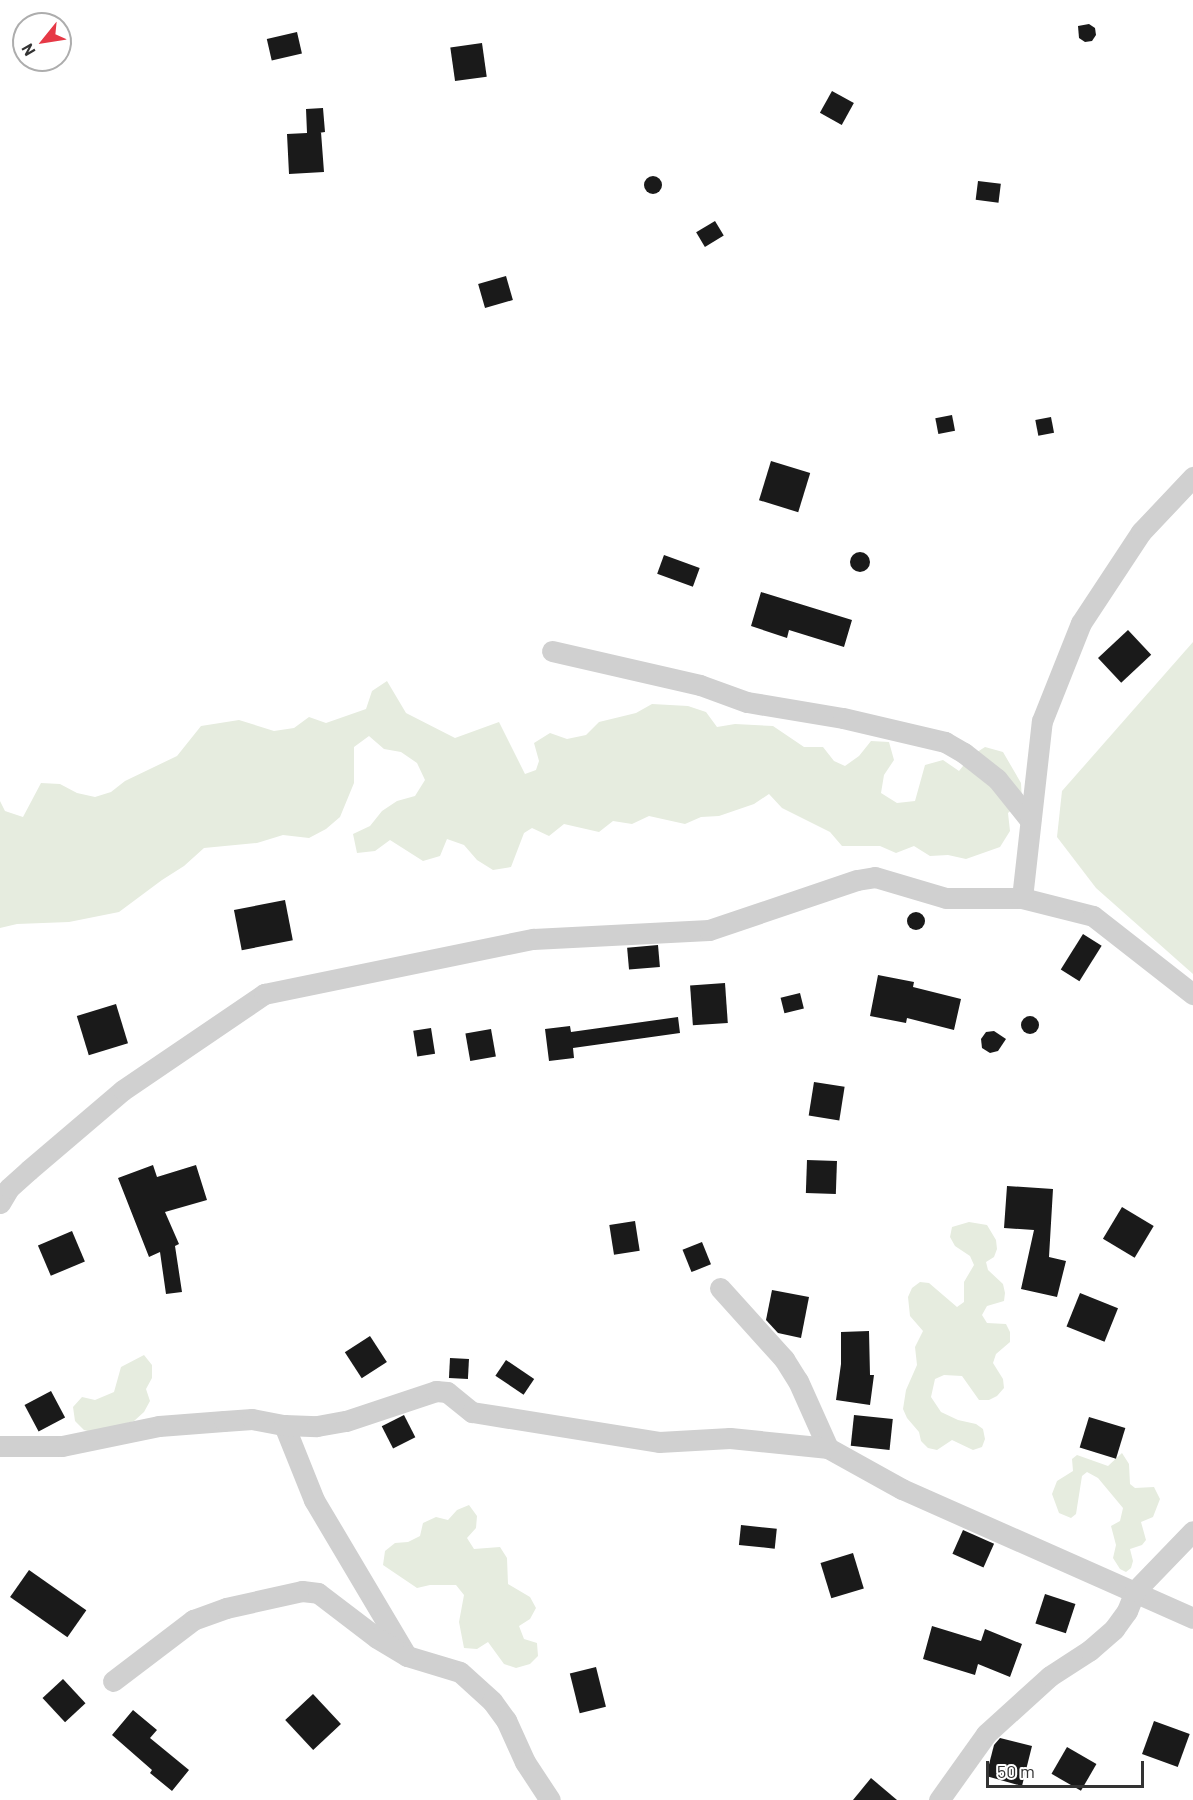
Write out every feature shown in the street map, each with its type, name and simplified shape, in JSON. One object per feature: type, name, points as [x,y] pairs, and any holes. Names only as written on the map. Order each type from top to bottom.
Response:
[{"type":"street","points":[[1022,898],[1042,722],[1081,623],[1141,532],[1193,477]]},
{"type":"street","points":[[552,651],[700,685],[747,702],[843,718],[945,742],[997,779],[1030,820]]},
{"type":"street","points":[[0,1203],[9,1188],[123,1090],[264,994],[533,939],[709,930],[857,880],[876,877],[946,898],[1022,898],[1093,916],[1193,994]]},
{"type":"street","points":[[720,1288],[784,1359],[798,1381],[828,1448]]},
{"type":"street","points":[[0,1446],[62,1446],[159,1426],[224,1420],[252,1419],[284,1425],[317,1426],[346,1421],[436,1391],[447,1392],[472,1412],[659,1442],[730,1438],[828,1448],[902,1489],[1193,1618]]},
{"type":"street","points":[[284,1425],[314,1500],[407,1656]]},
{"type":"street","points":[[939,1800],[986,1734],[1050,1676],[1090,1650],[1114,1629],[1127,1611],[1135,1592],[1193,1531]]},
{"type":"street","points":[[113,1681],[193,1620],[226,1608],[302,1591],[318,1593],[377,1638],[407,1656],[460,1672],[492,1701],[506,1720],[525,1762],[550,1800]]},
{"type":"shaded area","points":[[1193,642],[1193,974],[1096,888],[1057,837],[1062,791]]},
{"type":"shaded area","points":[[387,681],[406,713],[455,738],[499,722],[525,774],[536,770],[539,761],[534,743],[550,733],[567,739],[586,735],[599,722],[636,713],[652,704],[688,706],[706,712],[717,727],[735,724],[773,726],[804,747],[823,747],[834,761],[845,766],[859,756],[871,741],[889,742],[894,760],[884,775],[881,793],[897,803],[915,801],[925,765],[943,760],[959,771],[971,756],[985,747],[1003,752],[1021,783],[1022,801],[1008,813],[1010,831],[1000,847],[966,859],[948,855],[930,856],[914,846],[896,853],[880,846],[842,846],[830,832],[782,808],[769,794],[754,804],[719,816],[701,817],[685,824],[649,816],[632,824],[613,821],[599,832],[564,824],[549,836],[532,828],[524,833],[511,867],[493,870],[477,860],[464,845],[447,839],[440,856],[423,861],[390,840],[375,851],[357,853],[353,834],[370,826],[382,811],[397,801],[415,796],[425,780],[417,763],[401,752],[384,749],[369,736],[354,747],[354,783],[340,817],[326,829],[309,838],[283,835],[257,843],[204,848],[184,866],[119,912],[69,922],[17,924],[0,928],[0,801],[5,811],[23,817],[41,783],[60,784],[77,793],[95,797],[111,792],[125,781],[177,756],[201,726],[239,720],[274,731],[294,728],[309,717],[326,723],[366,709],[372,691]]},
{"type":"shaded area","points":[[969,1222],[987,1225],[996,1240],[997,1249],[994,1257],[986,1262],[988,1270],[1003,1284],[1004,1301],[987,1306],[982,1315],[987,1323],[1006,1324],[1010,1332],[1010,1342],[996,1354],[993,1363],[1003,1379],[1004,1388],[997,1396],[989,1400],[979,1400],[962,1376],[944,1375],[935,1379],[931,1397],[941,1412],[958,1420],[976,1424],[983,1429],[985,1439],[982,1447],[973,1450],[952,1440],[937,1450],[928,1448],[921,1441],[919,1432],[907,1418],[903,1409],[906,1390],[917,1365],[915,1347],[923,1331],[910,1316],[908,1297],[912,1288],[920,1282],[929,1283],[957,1307],[964,1302],[964,1282],[974,1265],[970,1256],[955,1246],[950,1237],[952,1227]]},
{"type":"shaded area","points":[[144,1355],[152,1365],[152,1378],[146,1389],[150,1401],[144,1412],[134,1421],[96,1433],[84,1430],[75,1421],[73,1407],[82,1397],[95,1400],[114,1392],[121,1367]]},
{"type":"shaded area","points":[[1122,1453],[1129,1464],[1130,1484],[1135,1488],[1154,1487],[1160,1499],[1153,1517],[1141,1522],[1146,1540],[1142,1545],[1130,1549],[1133,1561],[1131,1568],[1126,1572],[1120,1569],[1113,1558],[1116,1545],[1111,1526],[1120,1521],[1123,1508],[1098,1478],[1087,1472],[1082,1476],[1076,1514],[1071,1518],[1059,1513],[1052,1494],[1057,1481],[1073,1471],[1072,1459],[1077,1455],[1108,1466]]},
{"type":"shaded area","points":[[469,1505],[477,1516],[476,1528],[467,1538],[474,1549],[500,1547],[507,1558],[508,1584],[530,1597],[536,1608],[530,1619],[519,1626],[524,1639],[537,1643],[538,1656],[530,1664],[516,1668],[504,1664],[488,1642],[477,1649],[464,1648],[459,1622],[464,1595],[456,1585],[430,1585],[417,1588],[383,1565],[385,1551],[395,1543],[408,1542],[420,1536],[423,1523],[436,1517],[448,1520],[457,1510]]},
{"type":"building","points":[[1089,24],[1095,28],[1096,35],[1092,41],[1085,42],[1079,38],[1078,26]]},
{"type":"building","points":[[297,32],[302,53],[272,60],[267,39]]},
{"type":"building","points":[[482,43],[487,77],[455,81],[450,47]]},
{"type":"building","points":[[832,91],[854,103],[842,125],[820,113]]},
{"type":"building","points":[[323,108],[325,132],[321,133],[324,172],[289,174],[287,134],[307,133],[306,109]]},
{"type":"building","points":[[653,176],[659,179],[662,185],[659,191],[653,194],[647,191],[644,185],[647,179]]},
{"type":"building","points":[[978,181],[1001,184],[999,203],[976,200]]},
{"type":"building","points":[[715,221],[724,236],[705,247],[696,232]]},
{"type":"building","points":[[506,276],[513,300],[485,308],[478,284]]},
{"type":"building","points":[[952,415],[955,431],[938,434],[935,418]]},
{"type":"building","points":[[1051,417],[1054,433],[1038,436],[1035,420]]},
{"type":"building","points":[[771,461],[810,473],[798,512],[759,500]]},
{"type":"building","points":[[860,552],[867,555],[870,562],[867,569],[860,572],[853,569],[850,562],[853,555]]},
{"type":"building","points":[[664,555],[700,568],[693,587],[657,574]]},
{"type":"building","points":[[761,592],[852,620],[844,647],[789,630],[787,638],[751,626]]},
{"type":"building","points":[[1128,630],[1151,655],[1121,683],[1098,658]]},
{"type":"building","points":[[285,900],[293,940],[242,950],[234,910]]},
{"type":"building","points":[[916,912],[922,915],[925,921],[922,927],[916,930],[910,927],[907,921],[910,915]]},
{"type":"building","points":[[1083,934],[1102,946],[1079,981],[1061,970]]},
{"type":"building","points":[[658,945],[660,967],[629,970],[627,948]]},
{"type":"building","points":[[878,975],[914,982],[913,987],[961,999],[954,1030],[907,1018],[906,1023],[870,1016]]},
{"type":"building","points":[[725,983],[728,1023],[693,1025],[690,985]]},
{"type":"building","points":[[800,993],[804,1009],[784,1013],[781,998]]},
{"type":"building","points":[[116,1004],[128,1043],[89,1055],[77,1016]]},
{"type":"building","points":[[1030,1016],[1036,1019],[1039,1025],[1036,1031],[1030,1034],[1024,1031],[1021,1025],[1024,1019]]},
{"type":"building","points":[[678,1017],[680,1033],[573,1048],[574,1058],[549,1061],[545,1029],[570,1026],[571,1032]]},
{"type":"building","points":[[431,1028],[435,1054],[417,1056],[413,1031]]},
{"type":"building","points":[[491,1029],[496,1057],[470,1061],[465,1034]]},
{"type":"building","points":[[994,1031],[1006,1039],[998,1051],[990,1053],[982,1048],[981,1039],[986,1032]]},
{"type":"building","points":[[814,1082],[845,1087],[839,1120],[809,1116]]},
{"type":"building","points":[[807,1160],[837,1161],[836,1194],[806,1193]]},
{"type":"building","points":[[153,1165],[157,1177],[196,1165],[207,1200],[165,1212],[179,1244],[175,1246],[182,1292],[166,1294],[160,1252],[149,1257],[118,1178]]},
{"type":"building","points":[[1007,1186],[1053,1189],[1049,1257],[1066,1261],[1057,1297],[1021,1289],[1034,1230],[1004,1228]]},
{"type":"building","points":[[1122,1207],[1154,1226],[1135,1258],[1103,1239]]},
{"type":"building","points":[[635,1221],[640,1251],[614,1255],[609,1225]]},
{"type":"building","points":[[72,1231],[85,1261],[51,1276],[38,1245]]},
{"type":"building","points":[[702,1242],[711,1264],[692,1272],[683,1250]]},
{"type":"building","points":[[772,1290],[809,1297],[801,1338],[778,1333],[766,1320]]},
{"type":"building","points":[[1080,1293],[1118,1308],[1105,1342],[1067,1326]]},
{"type":"building","points":[[869,1331],[870,1375],[874,1375],[870,1405],[836,1400],[841,1364],[841,1332]]},
{"type":"building","points":[[370,1336],[387,1362],[362,1378],[345,1352]]},
{"type":"building","points":[[450,1358],[469,1359],[468,1379],[449,1378]]},
{"type":"building","points":[[506,1360],[534,1379],[524,1395],[495,1376]]},
{"type":"building","points":[[51,1391],[65,1417],[39,1432],[25,1405]]},
{"type":"building","points":[[404,1415],[415,1437],[393,1449],[382,1426]]},
{"type":"building","points":[[854,1415],[893,1419],[890,1450],[851,1446]]},
{"type":"building","points":[[1089,1417],[1125,1428],[1116,1459],[1080,1448]]},
{"type":"building","points":[[741,1525],[777,1529],[775,1549],[739,1545]]},
{"type":"building","points":[[963,1530],[994,1544],[983,1568],[952,1554]]},
{"type":"building","points":[[853,1553],[864,1588],[831,1598],[820,1563]]},
{"type":"building","points":[[29,1570],[86,1610],[67,1637],[10,1597]]},
{"type":"building","points":[[1045,1594],[1075,1604],[1066,1633],[1035,1623]]},
{"type":"building","points":[[932,1626],[981,1641],[985,1629],[1022,1644],[1010,1677],[978,1664],[975,1675],[923,1659]]},
{"type":"building","points":[[596,1667],[606,1707],[580,1713],[570,1674]]},
{"type":"building","points":[[63,1679],[86,1703],[65,1722],[43,1698]]},
{"type":"building","points":[[313,1694],[341,1724],[313,1750],[285,1720]]},
{"type":"building","points":[[133,1710],[157,1730],[150,1738],[189,1770],[172,1791],[150,1773],[152,1770],[112,1735]]},
{"type":"building","points":[[1154,1721],[1190,1734],[1178,1767],[1142,1754]]},
{"type":"building","points":[[1000,1738],[1032,1746],[1022,1786],[986,1776],[994,1745]]},
{"type":"building","points":[[1067,1747],[1096,1764],[1081,1791],[1052,1774]]},
{"type":"building","points":[[871,1778],[897,1800],[853,1800]]}]
